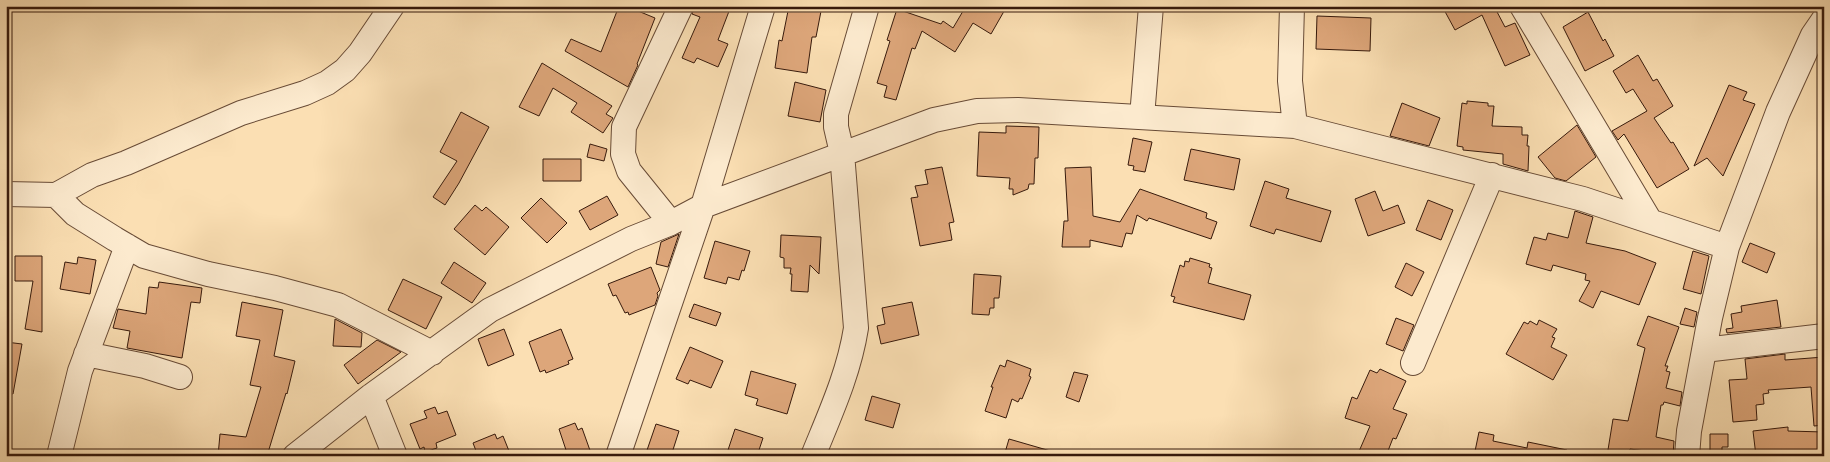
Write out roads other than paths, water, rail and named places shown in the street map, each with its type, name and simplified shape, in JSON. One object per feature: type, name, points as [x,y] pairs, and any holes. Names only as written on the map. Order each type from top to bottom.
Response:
[{"type":"street","points":[[6,194],[56,195],[92,174],[126,162],[242,113],[305,93],[327,83],[345,70],[360,53],[392,6]]},
{"type":"street","points":[[671,222],[629,170],[623,154],[624,127],[681,6]]},
{"type":"street","points":[[618,456],[702,206],[763,6]]},
{"type":"street","points":[[813,456],[843,382],[853,348],[856,328],[842,153],[836,126],[836,114],[867,6]]},
{"type":"street","points":[[1142,117],[1151,6]]},
{"type":"street","points":[[1292,6],[1290,81],[1295,126]]},
{"type":"street","points":[[1522,6],[1650,221]]},
{"type":"street","points":[[1687,456],[1689,431],[1704,350],[1727,247],[1778,112],[1820,31]]},
{"type":"street","points":[[295,456],[371,396],[490,310],[631,239],[702,206],[934,120],[977,112],[1018,110],[1295,126],[1583,199],[1727,247]]},
{"type":"street","points":[[1413,363],[1492,175]]},
{"type":"street","points":[[56,195],[75,214],[144,256],[208,274],[275,288],[338,305],[432,353]]},
{"type":"street","points":[[59,456],[80,371],[127,246]]},
{"type":"street","points":[[1704,350],[1824,336]]},
{"type":"street","points":[[86,354],[145,366],[180,376]]},
{"type":"street","points":[[371,396],[396,456]]}]
